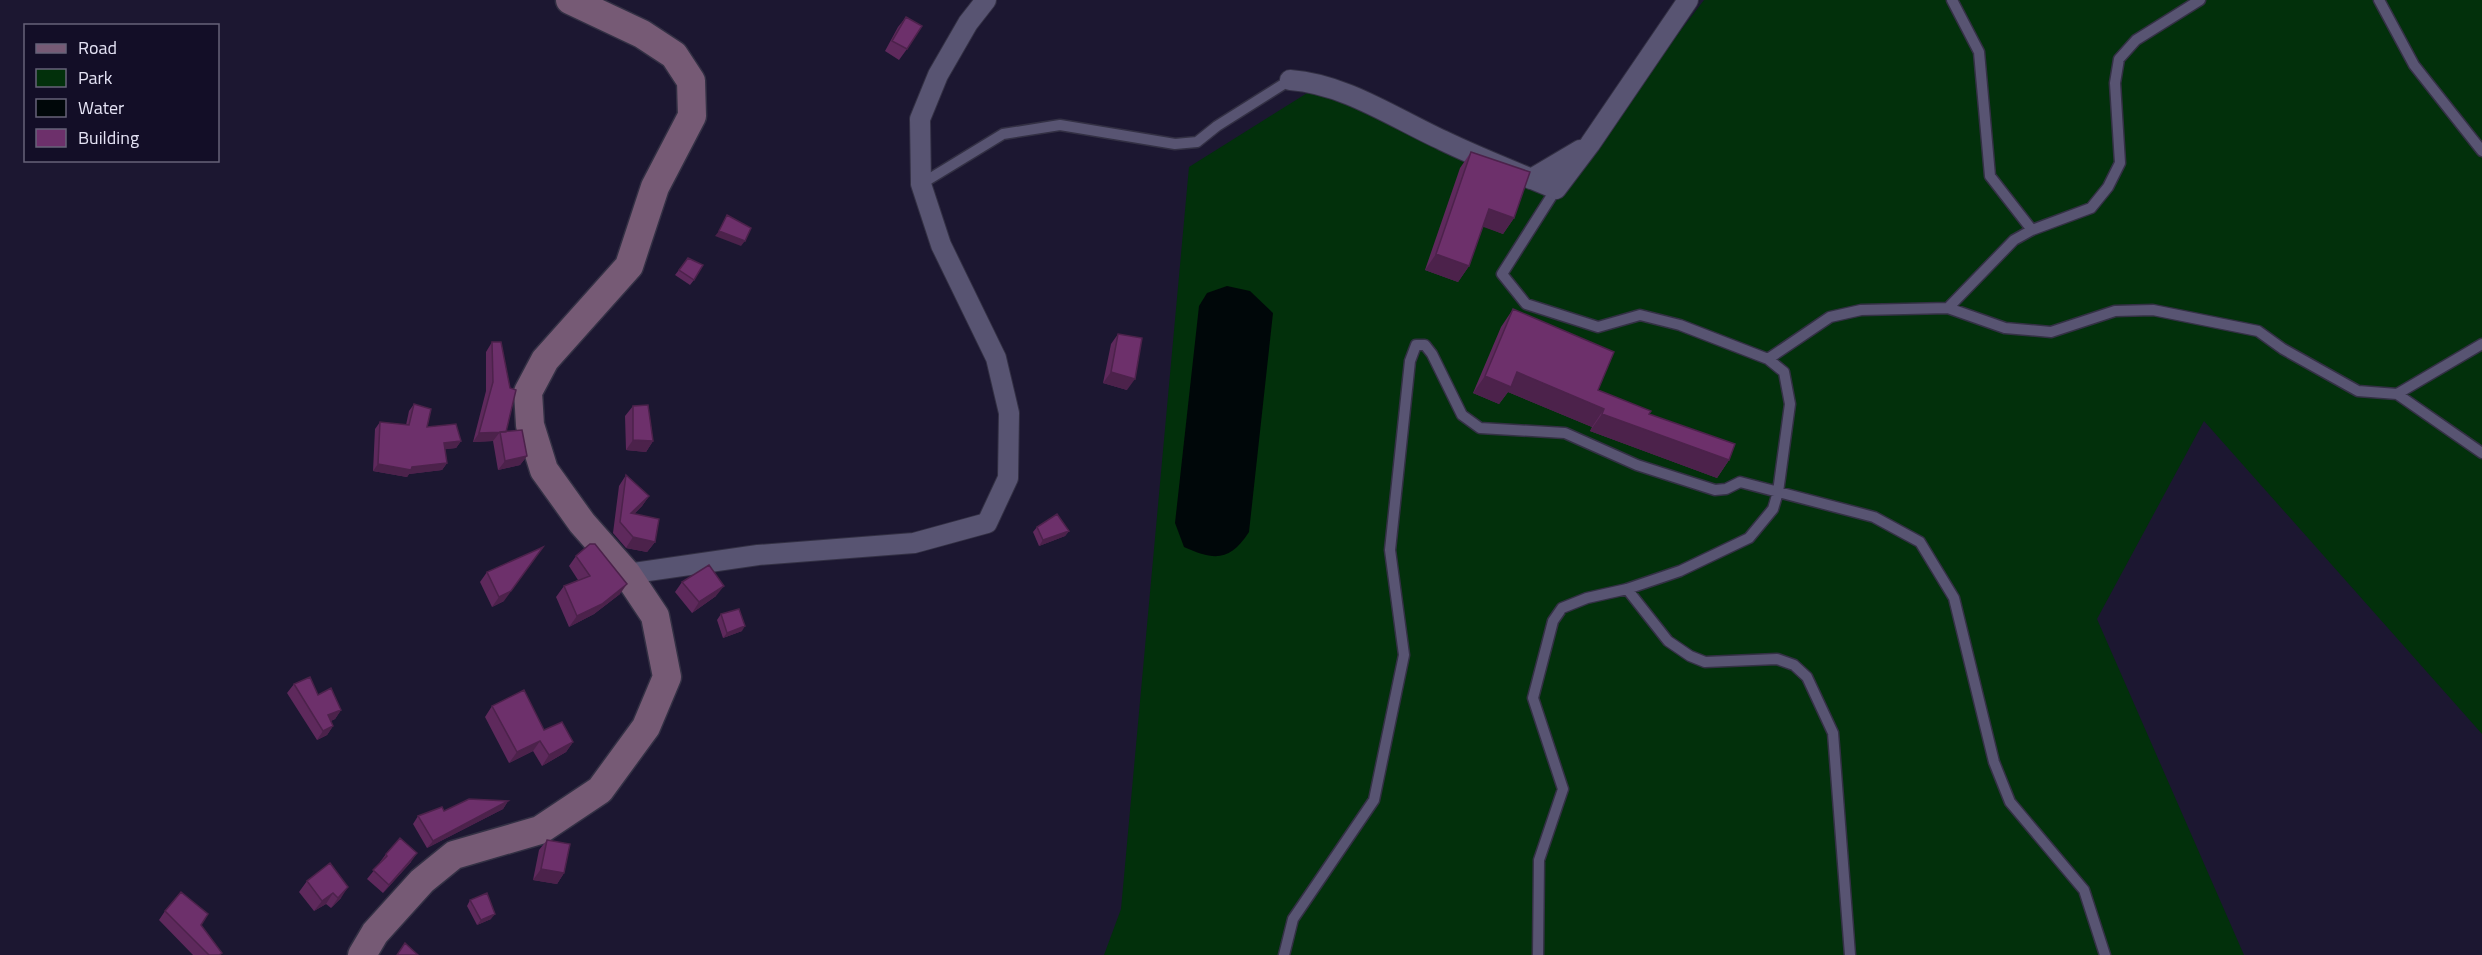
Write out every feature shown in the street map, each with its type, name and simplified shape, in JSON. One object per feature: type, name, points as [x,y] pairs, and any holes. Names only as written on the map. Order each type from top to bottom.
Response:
[{"type":"street","points":[[362,955],[375,933],[422,881],[454,855],[540,830],[600,790],[646,727],[667,677],[655,616],[627,574],[582,523],[544,470],[530,425],[528,392],[545,360],[629,266],[655,187],[692,116],[691,81],[674,55],[642,34],[570,0]]},
{"type":"street","points":[[627,574],[758,555],[914,543],[987,523],[1008,478],[1008,413],[996,358],[940,245],[921,184],[920,119],[938,75],[968,24],[986,0]]},
{"type":"street","points":[[1290,80],[1314,82],[1340,90],[1444,141],[1556,189],[1590,144],[1688,0]]},
{"type":"street","points":[[1532,179],[1590,144]]},
{"type":"lane","points":[[1952,0],[1979,52],[1990,176],[2032,230]]},
{"type":"lane","points":[[1948,308],[2014,240],[2032,230],[2091,208],[2108,187],[2121,163],[2115,83],[2119,59],[2136,40],[2200,0]]},
{"type":"lane","points":[[2379,0],[2414,65],[2482,151]]},
{"type":"lane","points":[[921,184],[1003,134],[1060,125],[1175,144],[1197,142],[1217,126],[1290,80]]},
{"type":"lane","points":[[1538,955],[1539,860],[1563,789],[1533,698],[1553,621],[1562,608],[1587,598],[1627,589],[1680,571],[1749,538],[1773,509],[1778,492],[1790,404],[1784,372],[1768,359],[1680,325],[1640,315],[1598,327],[1526,304],[1502,274],[1556,189]]},
{"type":"lane","points":[[1768,359],[1830,317],[1860,310],[1948,308],[2005,328],[2051,332],[2115,310],[2153,310],[2258,332],[2283,349],[2358,391],[2397,394],[2482,453]]},
{"type":"lane","points":[[2397,394],[2482,344]]},
{"type":"lane","points":[[1284,955],[1293,919],[1374,800],[1404,655],[1390,550],[1410,360],[1416,345],[1425,345],[1432,354],[1462,415],[1480,428],[1565,434],[1637,465],[1715,490],[1726,489],[1740,482],[1874,517],[1920,542],[1954,598],[1994,762],[2010,802],[2084,890],[2105,955]]},
{"type":"lane","points":[[1627,589],[1668,641],[1690,656],[1706,662],[1777,659],[1794,665],[1807,677],[1833,733],[1850,955]]},
{"type":"green space","points":[[1704,0],[2482,0],[2482,734],[2204,421],[2097,619],[2244,955],[1104,955],[1121,909],[1189,167],[1312,90],[1556,193]]},
{"type":"water","points":[[1227,286],[1250,291],[1273,313],[1249,532],[1235,549],[1221,556],[1213,556],[1184,547],[1175,523],[1199,306],[1207,293]]},
{"type":"building","points":[[906,17],[922,26],[907,49],[892,41]]},
{"type":"building","points":[[1471,152],[1530,172],[1514,218],[1489,209],[1469,266],[1436,254]]},
{"type":"building","points":[[727,215],[751,228],[745,241],[719,231]]},
{"type":"building","points":[[688,258],[703,265],[694,280],[679,270]]},
{"type":"building","points":[[1513,309],[1614,352],[1598,390],[1651,411],[1649,414],[1735,444],[1729,460],[1602,414],[1604,409],[1517,372],[1511,387],[1485,376]]},
{"type":"building","points":[[1118,334],[1142,338],[1135,379],[1111,372]]},
{"type":"building","points":[[492,342],[501,342],[510,388],[516,390],[506,432],[479,433],[493,382]]},
{"type":"building","points":[[414,404],[431,409],[427,427],[456,424],[461,441],[444,443],[447,463],[412,467],[411,470],[378,464],[380,422],[409,425]]},
{"type":"building","points":[[648,405],[653,441],[633,440],[633,406]]},
{"type":"building","points":[[522,430],[527,456],[505,461],[500,432]]},
{"type":"building","points":[[626,475],[649,496],[631,513],[659,519],[655,542],[633,537],[620,522]]},
{"type":"building","points":[[1057,514],[1069,531],[1043,540],[1037,527]]},
{"type":"building","points":[[590,544],[595,544],[627,584],[602,604],[577,616],[564,586],[590,576],[576,556]]},
{"type":"building","points":[[543,547],[511,591],[499,597],[487,572]]},
{"type":"building","points":[[709,565],[724,586],[699,602],[682,582]]},
{"type":"building","points":[[739,609],[745,626],[727,633],[721,614]]},
{"type":"building","points":[[310,677],[318,695],[331,688],[341,710],[328,715],[333,726],[323,731],[294,684]]},
{"type":"building","points":[[524,690],[544,730],[562,722],[573,742],[549,755],[540,741],[517,752],[492,706]]},
{"type":"building","points":[[469,799],[508,801],[433,841],[418,816],[442,807],[444,811]]},
{"type":"building","points":[[400,838],[417,853],[389,885],[373,870]]},
{"type":"building","points":[[547,840],[570,844],[564,873],[541,869]]},
{"type":"building","points":[[330,863],[348,887],[338,898],[333,893],[322,901],[307,881]]},
{"type":"building","points":[[181,892],[208,914],[201,925],[222,953],[219,955],[209,955],[165,911]]},
{"type":"building","points":[[487,893],[495,914],[481,920],[470,900]]},
{"type":"building","points":[[405,943],[418,955],[397,955]]}]
